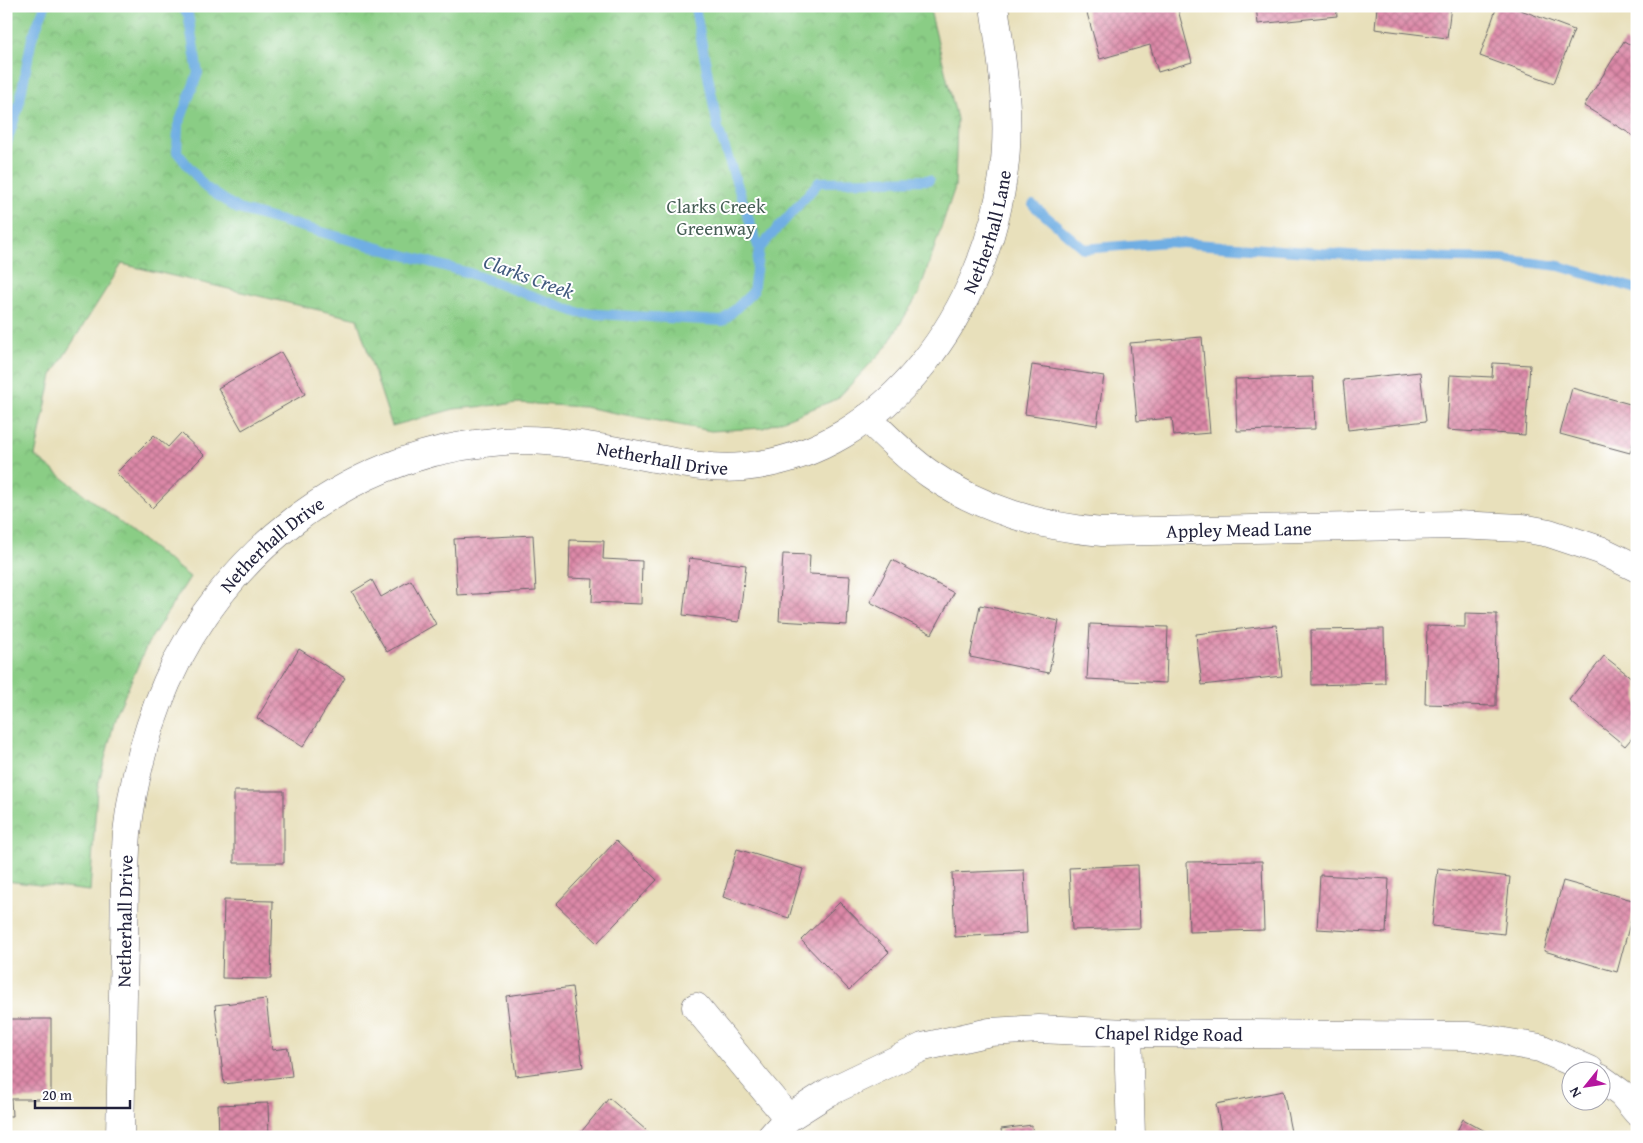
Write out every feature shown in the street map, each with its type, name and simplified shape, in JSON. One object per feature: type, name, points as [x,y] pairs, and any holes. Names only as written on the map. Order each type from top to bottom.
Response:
[{"type":"street","name":"Netherhall Lane","points":[[867,418],[908,382],[925,362],[954,320],[968,295],[989,242],[1005,169],[1006,128],[1005,84],[994,6]]},
{"type":"street","name":"Appley Mead Lane","points":[[867,418],[913,461],[932,475],[972,498],[1017,516],[1073,530],[1102,532],[1456,525],[1522,528],[1549,533],[1600,550],[1637,568]]},
{"type":"street","name":"Netherhall Drive","points":[[120,1137],[127,835],[136,775],[159,701],[169,678],[198,625],[234,578],[277,534],[319,502],[369,474],[432,451],[459,445],[514,440],[541,440],[596,447],[703,467],[743,467],[779,461],[827,444],[846,434],[867,418]]},
{"type":"street","points":[[696,1007],[779,1127]]},
{"type":"street","name":"Chapel Ridge Road","points":[[779,1127],[829,1092],[923,1047],[990,1032],[1039,1029],[1128,1033],[1469,1036],[1540,1048],[1567,1060]]},
{"type":"street","points":[[1128,1033],[1131,1137]]},
{"type":"street","points":[[1610,1085],[1622,1094],[1637,1112]]},
{"type":"green space","name":"Clarks Creek Greenway","points":[[6,6],[929,6],[957,119],[955,187],[919,293],[886,347],[837,399],[763,428],[711,431],[584,407],[519,403],[454,409],[392,426],[357,319],[122,264],[52,375],[35,456],[190,577],[148,643],[116,715],[97,790],[90,891],[6,881]]},
{"type":"building","points":[[1085,6],[1177,6],[1192,62],[1158,72],[1150,45],[1100,59]]},
{"type":"building","points":[[1256,6],[1336,6],[1337,16],[1258,24]]},
{"type":"building","points":[[1377,6],[1451,6],[1447,38],[1375,29]]},
{"type":"building","points":[[1497,6],[1510,6],[1574,30],[1554,83],[1480,56]]},
{"type":"building","points":[[1624,41],[1637,49],[1637,138],[1584,106]]},
{"type":"building","points":[[1202,337],[1210,433],[1174,436],[1172,418],[1137,421],[1130,343]]},
{"type":"building","points":[[281,352],[305,394],[242,430],[218,388]]},
{"type":"building","points":[[1493,363],[1530,365],[1525,435],[1447,430],[1450,375],[1492,377]]},
{"type":"building","points":[[1032,365],[1104,376],[1097,425],[1025,414]]},
{"type":"building","points":[[1420,372],[1426,421],[1348,430],[1343,380]]},
{"type":"building","points":[[1313,377],[1315,429],[1237,431],[1235,379]]},
{"type":"building","points":[[1572,388],[1637,406],[1637,430],[1630,453],[1560,434]]},
{"type":"building","points":[[181,433],[204,455],[152,508],[116,473],[154,435],[168,447]]},
{"type":"building","points":[[533,535],[536,591],[457,595],[454,539]]},
{"type":"building","points":[[570,540],[604,541],[603,559],[642,561],[641,604],[592,602],[593,579],[569,578]]},
{"type":"building","points":[[783,554],[810,555],[809,574],[850,576],[847,625],[779,621]]},
{"type":"building","points":[[689,558],[746,565],[739,622],[683,615]]},
{"type":"building","points":[[892,560],[954,593],[932,634],[870,602]]},
{"type":"building","points":[[372,580],[381,597],[411,580],[436,624],[387,652],[352,592]]},
{"type":"building","points":[[980,605],[1059,621],[1049,673],[970,657]]},
{"type":"building","points":[[1465,613],[1497,614],[1496,706],[1425,704],[1427,626],[1465,627]]},
{"type":"building","points":[[1090,624],[1168,627],[1166,683],[1087,679]]},
{"type":"building","points":[[1276,625],[1282,676],[1202,685],[1196,634]]},
{"type":"building","points":[[1384,629],[1385,683],[1312,685],[1311,630]]},
{"type":"building","points":[[299,649],[345,678],[303,747],[257,718]]},
{"type":"building","points":[[1604,656],[1637,682],[1637,732],[1625,746],[1569,700]]},
{"type":"building","points":[[234,791],[284,791],[284,863],[234,863]]},
{"type":"building","points":[[616,841],[657,880],[597,943],[556,904]]},
{"type":"building","points":[[737,849],[803,869],[789,918],[723,897]]},
{"type":"building","points":[[1262,861],[1264,930],[1189,932],[1187,862]]},
{"type":"building","points":[[1138,865],[1140,928],[1072,930],[1069,868]]},
{"type":"building","points":[[1438,868],[1510,877],[1504,934],[1432,926]]},
{"type":"building","points":[[1024,870],[1027,933],[955,937],[952,873]]},
{"type":"building","points":[[1320,875],[1389,879],[1386,933],[1317,929]]},
{"type":"building","points":[[1563,881],[1636,901],[1617,972],[1544,951]]},
{"type":"building","points":[[224,900],[273,901],[271,979],[222,978]]},
{"type":"building","points":[[840,902],[889,952],[849,990],[801,940]]},
{"type":"building","points":[[572,987],[583,1067],[516,1076],[506,996]]},
{"type":"building","points":[[266,999],[272,1050],[288,1048],[292,1076],[224,1084],[215,1005]]},
{"type":"building","points":[[6,1019],[51,1019],[51,1099],[11,1099],[12,1116],[6,1116]]},
{"type":"building","points":[[1283,1091],[1292,1137],[1222,1137],[1216,1104]]},
{"type":"building","points":[[609,1098],[654,1137],[577,1137]]},
{"type":"building","points":[[268,1103],[269,1137],[219,1137],[218,1105]]},
{"type":"building","points":[[1463,1119],[1496,1137],[1454,1137]]},
{"type":"building","points":[[1032,1125],[1033,1137],[1002,1137],[1001,1129]]},
{"type":"building","points":[[1075,1134],[1076,1137],[1058,1137],[1058,1135]]},
{"type":"waterway","name":"Clarks Creek","points":[[6,145],[19,105],[32,38],[45,6]]},
{"type":"waterway","name":"Clarks Creek","points":[[181,6],[188,14],[198,73],[178,126],[177,152],[205,187],[238,209],[469,273],[579,313],[723,321],[753,292],[759,249],[718,128],[696,13]]},
{"type":"waterway","points":[[759,249],[819,182],[929,180]]},
{"type":"waterway","points":[[1033,205],[1084,249],[1167,242],[1363,256],[1502,259],[1559,266],[1637,289]]}]
